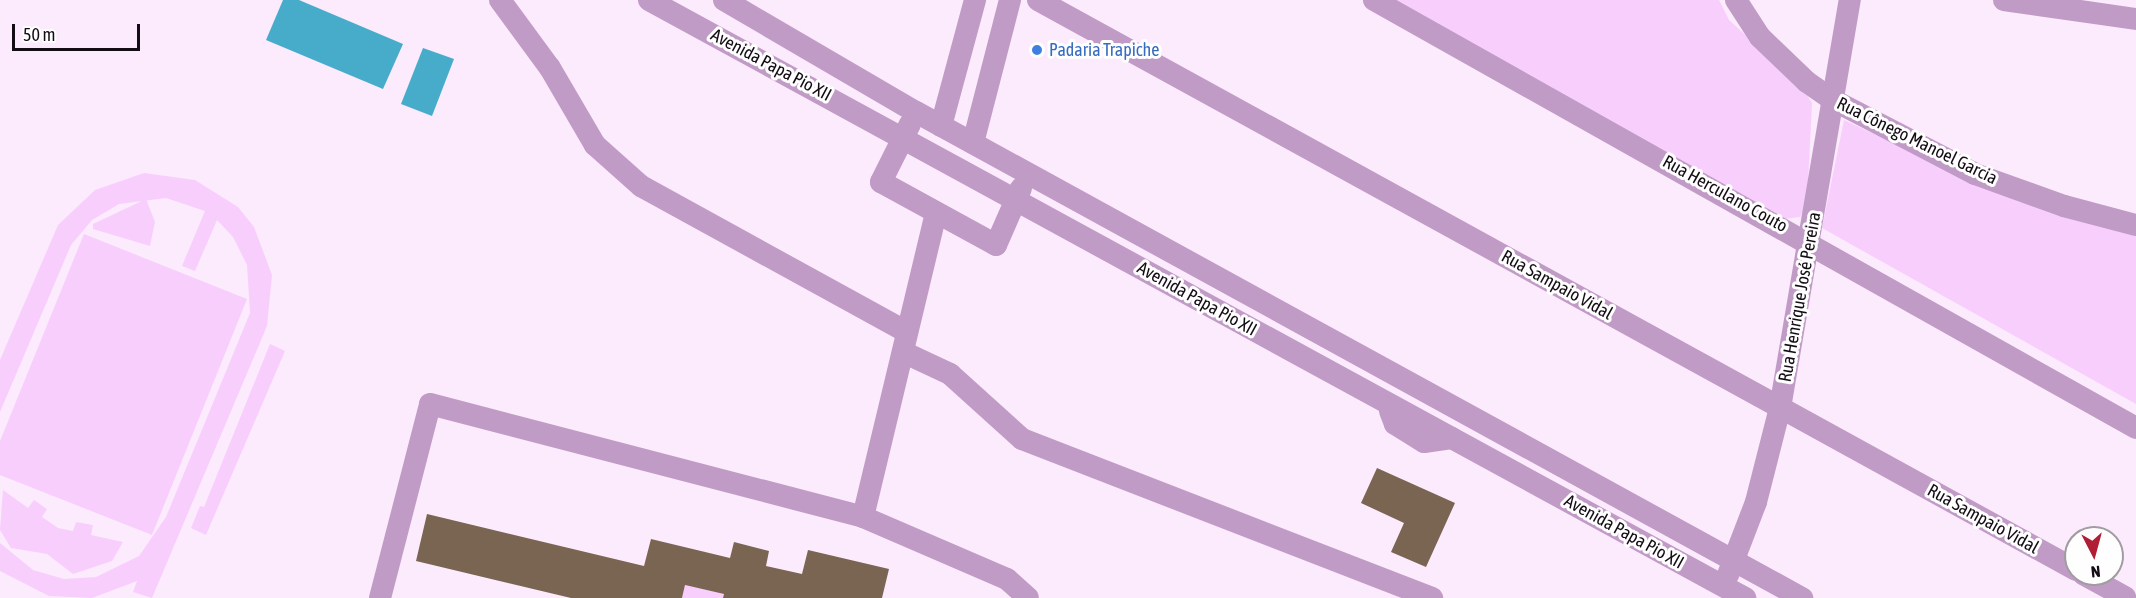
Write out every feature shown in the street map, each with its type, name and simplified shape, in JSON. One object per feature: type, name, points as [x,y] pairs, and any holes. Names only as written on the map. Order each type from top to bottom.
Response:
[{"type":"street","points":[[500,0],[550,68],[595,145],[641,186],[905,342],[950,374],[1022,439],[1432,598]]},
{"type":"street","name":"Avenida Papa Pio XII","points":[[649,0],[904,137],[1745,598]]},
{"type":"street","name":"Avenida Papa Pio XII","points":[[724,0],[941,126],[1802,598]]},
{"type":"street","points":[[941,126],[975,0]]},
{"type":"street","points":[[974,143],[1010,0]]},
{"type":"street","name":"Rua Sampaio Vidal","points":[[1038,0],[2064,563]]},
{"type":"street","name":"Rua Herculano Couto","points":[[1374,0],[1811,242],[2136,428]]},
{"type":"street","name":"Rua Cônego Manoel Garcia","points":[[1736,0],[1760,37],[1807,82],[1833,100],[1975,174],[2064,206],[2136,225]]},
{"type":"street","name":"Rua Henrique José Pereira","points":[[1722,586],[1734,562],[1780,408],[1811,242],[1850,0]]},
{"type":"street","points":[[2004,0],[2136,19]]},
{"type":"street","points":[[916,112],[881,182],[936,213],[996,245],[1027,173]]},
{"type":"street","points":[[863,517],[936,213]]},
{"type":"street","points":[[1250,328],[1264,303]]},
{"type":"street","points":[[381,598],[430,404],[863,517],[1007,579],[1028,598]]},
{"type":"street","points":[[1502,466],[1516,442]]},
{"type":"street","points":[[2104,586],[2125,598],[2136,587]]},
{"type":"shaded area","points":[[1392,0],[1719,0],[1729,20],[1802,87],[1812,103],[1807,203],[1800,217],[1784,219]]},
{"type":"shaded area","points":[[1844,120],[2020,202],[2136,231],[2136,404],[1822,228]]},
{"type":"shaded area","points":[[144,173],[195,180],[238,207],[254,227],[272,275],[267,326],[152,598],[133,592],[137,581],[92,598],[49,596],[0,571],[0,543],[33,570],[64,579],[96,577],[139,556],[166,517],[250,313],[247,265],[233,237],[217,220],[195,271],[182,266],[205,211],[166,198],[119,204],[92,220],[71,245],[0,412],[0,360],[58,225],[95,190]]},
{"type":"shaded area","points":[[146,199],[155,222],[150,246],[93,229],[93,224]]},
{"type":"shaded area","points":[[84,234],[247,299],[152,535],[0,475],[0,441]]},
{"type":"shaded area","points":[[270,344],[285,351],[206,535],[191,528],[200,506],[204,507]]},
{"type":"shaded area","points":[[3,490],[28,508],[34,500],[47,509],[42,517],[58,528],[73,531],[76,522],[93,525],[91,535],[123,542],[112,561],[73,574],[47,554],[11,548],[0,530]]},
{"type":"shaded area","points":[[685,585],[724,594],[723,598],[682,598]]},
{"type":"water","points":[[283,0],[299,0],[403,44],[383,89],[266,40]]},
{"type":"water","points":[[423,48],[454,59],[432,116],[401,104]]},
{"type":"building","points":[[1377,468],[1455,503],[1426,567],[1391,552],[1404,523],[1361,503]]},
{"type":"building","points":[[427,514],[644,566],[651,539],[730,558],[734,542],[769,551],[766,566],[802,574],[808,550],[889,569],[882,598],[723,598],[724,594],[685,585],[682,598],[571,598],[416,561]]},
{"type":"place","name":"Padaria Trapiche","points":[[1037,50]]}]
